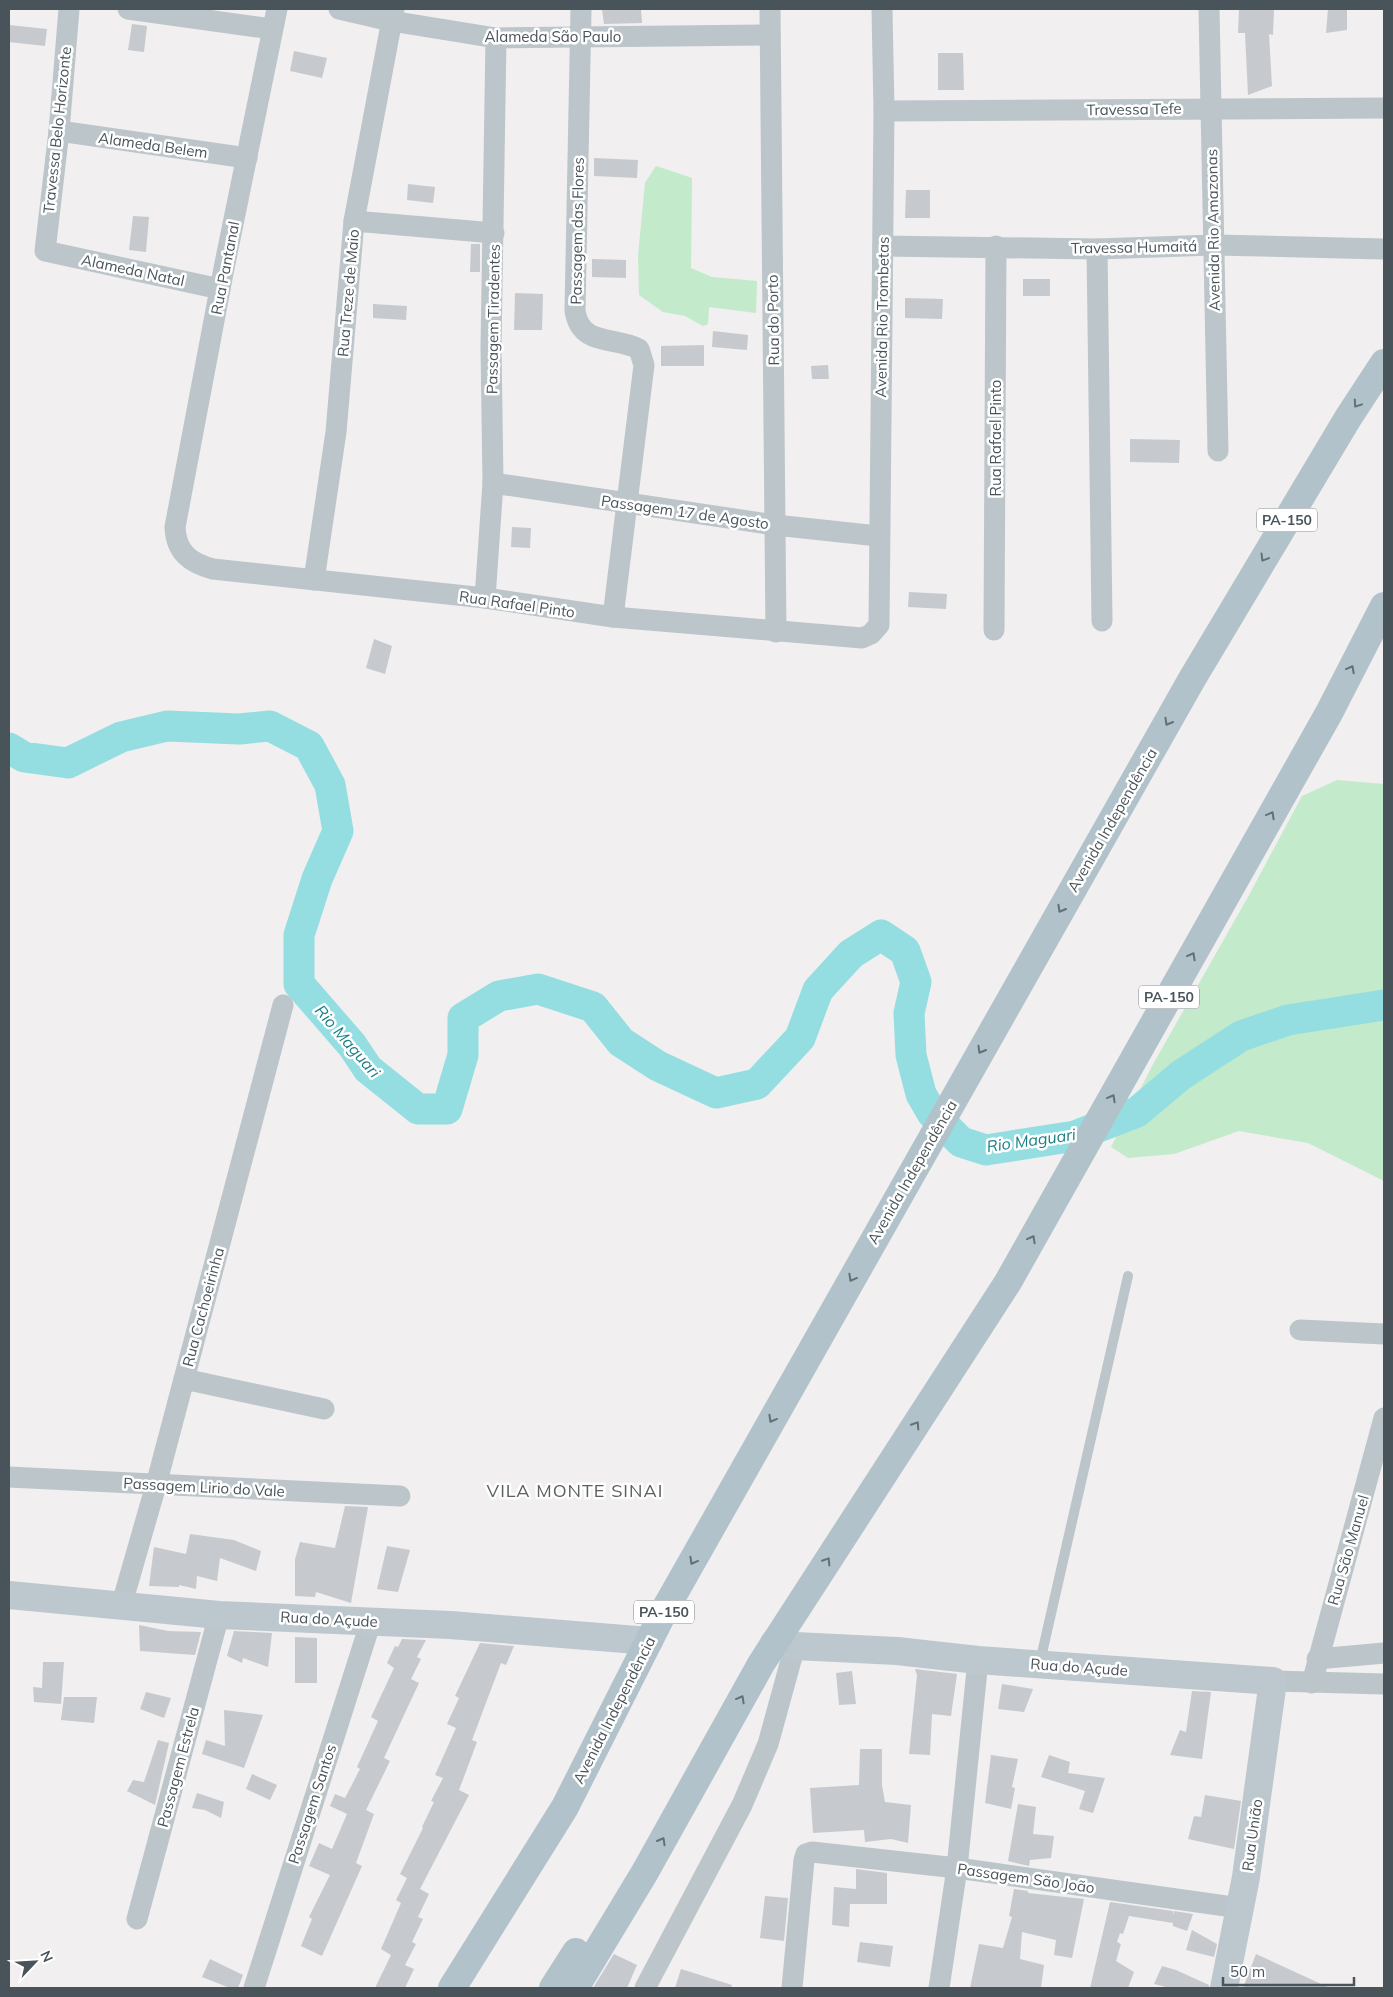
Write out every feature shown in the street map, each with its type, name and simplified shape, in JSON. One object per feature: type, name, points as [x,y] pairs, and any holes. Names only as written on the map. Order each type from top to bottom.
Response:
[{"type":"main road","name":"Avenida Independência","points":[[452,1988],[565,1807],[649,1640],[876,1235],[1192,679],[1348,418],[1384,363]]},
{"type":"main road","name":"PA-150","points":[[575,1988],[644,1872],[1008,1282],[1329,712],[1384,606]]},
{"type":"main road","points":[[473,1988],[556,1850],[565,1807]]},
{"type":"main road","points":[[553,1988],[611,1897],[644,1872]]},
{"type":"street","name":"Travessa Belo Horizonte","points":[[45,251],[59,131],[69,9]]},
{"type":"street","points":[[128,9],[274,19]]},
{"type":"street","name":"Alameda São Paulo","points":[[339,9],[392,15],[496,38],[770,35]]},
{"type":"street","name":"Passagem das Flores","points":[[581,9],[575,312],[577,325],[584,332],[632,345],[639,349],[644,365],[613,617]]},
{"type":"street","name":"Rua do Porto","points":[[770,9],[776,632]]},
{"type":"street","name":"Avenida Rio Trombetas","points":[[879,625],[878,536],[884,111],[882,9]]},
{"type":"street","name":"Avenida Rio Amazonas","points":[[1209,9],[1218,451]]},
{"type":"street","name":"Rua Treze de Maio","points":[[314,580],[336,432],[354,221],[392,15]]},
{"type":"street","name":"Rua Pantanal","points":[[175,528],[274,19]]},
{"type":"street","name":"Passagem Tiradentes","points":[[485,598],[493,483],[491,347],[496,38]]},
{"type":"street","name":"Travessa Tefe","points":[[884,111],[1384,108]]},
{"type":"street","name":"Alameda Belem","points":[[59,131],[247,158]]},
{"type":"street","points":[[354,221],[494,233]]},
{"type":"street","name":"Travessa Humaitá","points":[[883,246],[996,246],[1097,249],[1214,245],[1384,249]]},
{"type":"street","name":"Rua Rafael Pinto","points":[[994,630],[996,246]]},
{"type":"street","points":[[1097,249],[1102,621]]},
{"type":"street","name":"Alameda Natal","points":[[45,251],[220,290]]},
{"type":"street","name":"Passagem 17 de Agosto","points":[[493,483],[775,525],[878,536]]},
{"type":"street","name":"Rua Rafael Pinto","points":[[175,528],[176,542],[182,552],[199,566],[485,598],[613,617],[776,632],[862,638],[871,634],[879,625]]},
{"type":"street","name":"Rua Cachoeirinha","points":[[121,1607],[156,1485],[283,1006]]},
{"type":"street","points":[[1300,1330],[1384,1334]]},
{"type":"street","points":[[184,1380],[324,1409]]},
{"type":"street","name":"Rua São Manuel","points":[[1312,1682],[1384,1418]]},
{"type":"street","name":"Passagem Lirio do Vale","points":[[9,1477],[400,1496]]},
{"type":"street","name":"Rua do Açude","points":[[9,1594],[121,1607],[219,1615],[371,1621],[649,1640]]},
{"type":"street","name":"Passagem Estrela","points":[[137,1919],[219,1615]]},
{"type":"street","name":"Passagem Santos","points":[[254,1988],[371,1621]]},
{"type":"street","points":[[645,1988],[742,1805],[768,1744],[784,1645]]},
{"type":"street","name":"Rua do Açude","points":[[784,1645],[897,1651],[978,1660],[1273,1681],[1384,1684]]},
{"type":"street","points":[[1317,1659],[1384,1653]]},
{"type":"street","points":[[939,1988],[958,1868],[978,1660]]},
{"type":"street","name":"Rua União","points":[[1224,1988],[1240,1908],[1273,1681]]},
{"type":"street","name":"Passagem São João","points":[[792,1988],[804,1860],[806,1854],[812,1852],[958,1868],[1240,1908]]},
{"type":"lane","points":[[1039,1663],[1128,1276]]},
{"type":"green space","points":[[656,166],[692,178],[691,268],[712,277],[757,281],[756,313],[709,307],[708,324],[703,326],[685,316],[663,312],[639,295],[638,256],[645,183]]},
{"type":"green space","points":[[1337,780],[1384,784],[1384,1181],[1308,1143],[1239,1131],[1174,1154],[1128,1158],[1111,1147],[1152,1066],[1248,897],[1302,796]]},
{"type":"building","points":[[602,9],[641,9],[642,23],[604,24]]},
{"type":"building","points":[[1239,9],[1274,9],[1273,35],[1269,34],[1272,86],[1248,95],[1245,33],[1238,33]]},
{"type":"building","points":[[1328,9],[1347,9],[1347,30],[1326,33]]},
{"type":"building","points":[[132,24],[147,26],[144,52],[128,50]]},
{"type":"building","points":[[9,25],[47,29],[45,46],[9,42]]},
{"type":"building","points":[[294,51],[327,58],[322,78],[290,71]]},
{"type":"building","points":[[938,53],[963,53],[964,90],[938,90]]},
{"type":"building","points":[[594,158],[638,160],[637,178],[594,176]]},
{"type":"building","points":[[408,184],[435,187],[433,203],[407,200]]},
{"type":"building","points":[[906,190],[930,190],[930,218],[905,218]]},
{"type":"building","points":[[133,216],[149,217],[146,252],[129,250]]},
{"type":"building","points":[[471,244],[480,244],[480,272],[470,272]]},
{"type":"building","points":[[592,259],[626,260],[626,278],[592,277]]},
{"type":"building","points":[[1023,279],[1050,279],[1050,296],[1023,296]]},
{"type":"building","points":[[515,293],[543,294],[542,330],[514,330]]},
{"type":"building","points":[[905,298],[943,299],[942,319],[905,318]]},
{"type":"building","points":[[373,304],[407,306],[406,320],[373,318]]},
{"type":"building","points":[[713,331],[748,335],[747,350],[712,347]]},
{"type":"building","points":[[704,345],[704,366],[661,366],[661,346]]},
{"type":"building","points":[[828,365],[829,379],[812,379],[811,366]]},
{"type":"building","points":[[1130,439],[1180,440],[1179,463],[1130,462]]},
{"type":"building","points":[[512,527],[531,528],[530,548],[511,547]]},
{"type":"building","points":[[909,592],[947,594],[946,609],[908,607]]},
{"type":"building","points":[[374,639],[392,646],[385,674],[366,668]]},
{"type":"building","points":[[345,1506],[368,1507],[351,1603],[316,1592],[315,1597],[295,1596],[295,1559],[300,1542],[335,1548]]},
{"type":"building","points":[[190,1534],[234,1540],[261,1551],[256,1571],[220,1558],[217,1581],[197,1576],[196,1589],[179,1585],[179,1587],[149,1586],[154,1547],[186,1554]]},
{"type":"building","points":[[387,1546],[410,1550],[398,1592],[377,1589]]},
{"type":"building","points":[[139,1625],[168,1631],[201,1632],[195,1655],[140,1651]]},
{"type":"building","points":[[234,1631],[272,1633],[268,1667],[243,1658],[242,1663],[227,1656]]},
{"type":"building","points":[[295,1637],[317,1638],[317,1683],[295,1683]]},
{"type":"building","points":[[402,1639],[426,1640],[417,1657],[421,1659],[411,1679],[419,1683],[384,1758],[390,1761],[366,1810],[374,1814],[356,1863],[362,1866],[322,1956],[301,1946],[312,1919],[309,1917],[330,1875],[309,1866],[319,1843],[332,1849],[347,1814],[330,1806],[335,1794],[345,1798],[360,1769],[357,1767],[378,1721],[371,1717],[394,1668],[387,1663],[395,1646],[398,1647]]},
{"type":"building","points":[[480,1643],[514,1646],[506,1665],[501,1663],[472,1740],[477,1742],[459,1790],[469,1795],[420,1889],[429,1894],[418,1917],[423,1919],[412,1942],[416,1944],[405,1965],[414,1969],[405,1988],[375,1988],[391,1955],[381,1949],[401,1903],[396,1900],[407,1878],[400,1874],[423,1828],[434,1802],[431,1801],[443,1778],[435,1775],[456,1728],[447,1724],[459,1698],[455,1696]]},
{"type":"building","points":[[43,1662],[64,1662],[61,1704],[34,1702],[33,1687],[42,1688]]},
{"type":"building","points":[[915,1669],[957,1674],[951,1716],[932,1714],[930,1755],[909,1754],[917,1675]]},
{"type":"building","points":[[852,1671],[856,1704],[839,1705],[836,1673]]},
{"type":"building","points":[[1002,1684],[1033,1689],[1024,1712],[998,1709]]},
{"type":"building","points":[[1192,1691],[1211,1692],[1202,1759],[1170,1755],[1180,1730],[1186,1732]]},
{"type":"building","points":[[146,1692],[171,1698],[164,1718],[140,1709]]},
{"type":"building","points":[[64,1697],[97,1697],[94,1723],[61,1720]]},
{"type":"building","points":[[224,1710],[263,1715],[244,1768],[202,1754],[206,1740],[225,1746]]},
{"type":"building","points":[[158,1740],[169,1743],[155,1805],[127,1791],[133,1780],[144,1782]]},
{"type":"building","points":[[860,1749],[882,1749],[882,1785],[885,1802],[911,1805],[908,1843],[891,1839],[865,1842],[864,1830],[813,1833],[810,1788],[859,1785]]},
{"type":"building","points":[[991,1755],[1018,1759],[1012,1787],[1015,1788],[1011,1809],[985,1803]]},
{"type":"building","points":[[1049,1755],[1070,1762],[1068,1773],[1105,1778],[1093,1813],[1079,1809],[1085,1791],[1041,1777]]},
{"type":"building","points":[[252,1774],[277,1785],[270,1800],[246,1789]]},
{"type":"building","points":[[197,1793],[224,1802],[221,1818],[205,1810],[192,1808]]},
{"type":"building","points":[[1205,1795],[1241,1801],[1234,1849],[1188,1839],[1194,1816],[1201,1817]]},
{"type":"building","points":[[1018,1804],[1036,1807],[1033,1834],[1054,1836],[1051,1858],[1030,1860],[1029,1866],[1008,1861]]},
{"type":"building","points":[[856,1869],[887,1873],[887,1904],[850,1904],[849,1927],[832,1925],[834,1887],[856,1889]]},
{"type":"building","points":[[1014,1889],[1028,1891],[1028,1893],[1084,1899],[1072,1958],[1054,1955],[1056,1940],[1022,1932],[1020,1959],[1044,1965],[1041,1988],[970,1988],[979,1944],[1003,1948],[1012,1917],[1009,1916]]},
{"type":"building","points":[[765,1896],[788,1898],[784,1941],[760,1938]]},
{"type":"building","points":[[1110,1902],[1173,1911],[1174,1915],[1174,1911],[1193,1914],[1187,1931],[1173,1926],[1173,1923],[1129,1916],[1123,1934],[1120,1933],[1117,1942],[1121,1944],[1116,1961],[1134,1972],[1128,1988],[1090,1988]]},
{"type":"building","points":[[1192,1930],[1217,1944],[1214,1957],[1186,1950]]},
{"type":"building","points":[[860,1942],[893,1946],[890,1967],[857,1962]]},
{"type":"building","points":[[614,1954],[637,1965],[627,1988],[593,1988]]},
{"type":"building","points":[[1256,1954],[1330,1988],[1243,1988]]},
{"type":"building","points":[[210,1959],[243,1975],[238,1988],[230,1988],[202,1977]]},
{"type":"building","points":[[1162,1966],[1176,1970],[1209,1985],[1209,1988],[1170,1988],[1154,1984]]},
{"type":"building","points":[[681,1969],[732,1985],[731,1988],[675,1988]]},
{"type":"waterway","name":"Rio Maguari","points":[[9,748],[24,757],[68,763],[121,737],[167,726],[239,729],[270,726],[309,746],[330,785],[338,831],[317,879],[299,935],[299,984],[352,1045],[368,1069],[418,1109],[447,1109],[463,1055],[463,1018],[499,996],[538,989],[593,1007],[621,1042],[658,1066],[716,1093],[757,1084],[800,1038],[818,990],[851,954],[881,935],[905,951],[916,982],[909,1013],[911,1055],[921,1094],[932,1113],[961,1142],[986,1150],[1075,1136],[1137,1112],[1181,1075],[1241,1036],[1288,1020],[1384,1005]]},
{"type":"district","name":"VILA MONTE SINAI","points":[[575,1490]]}]
